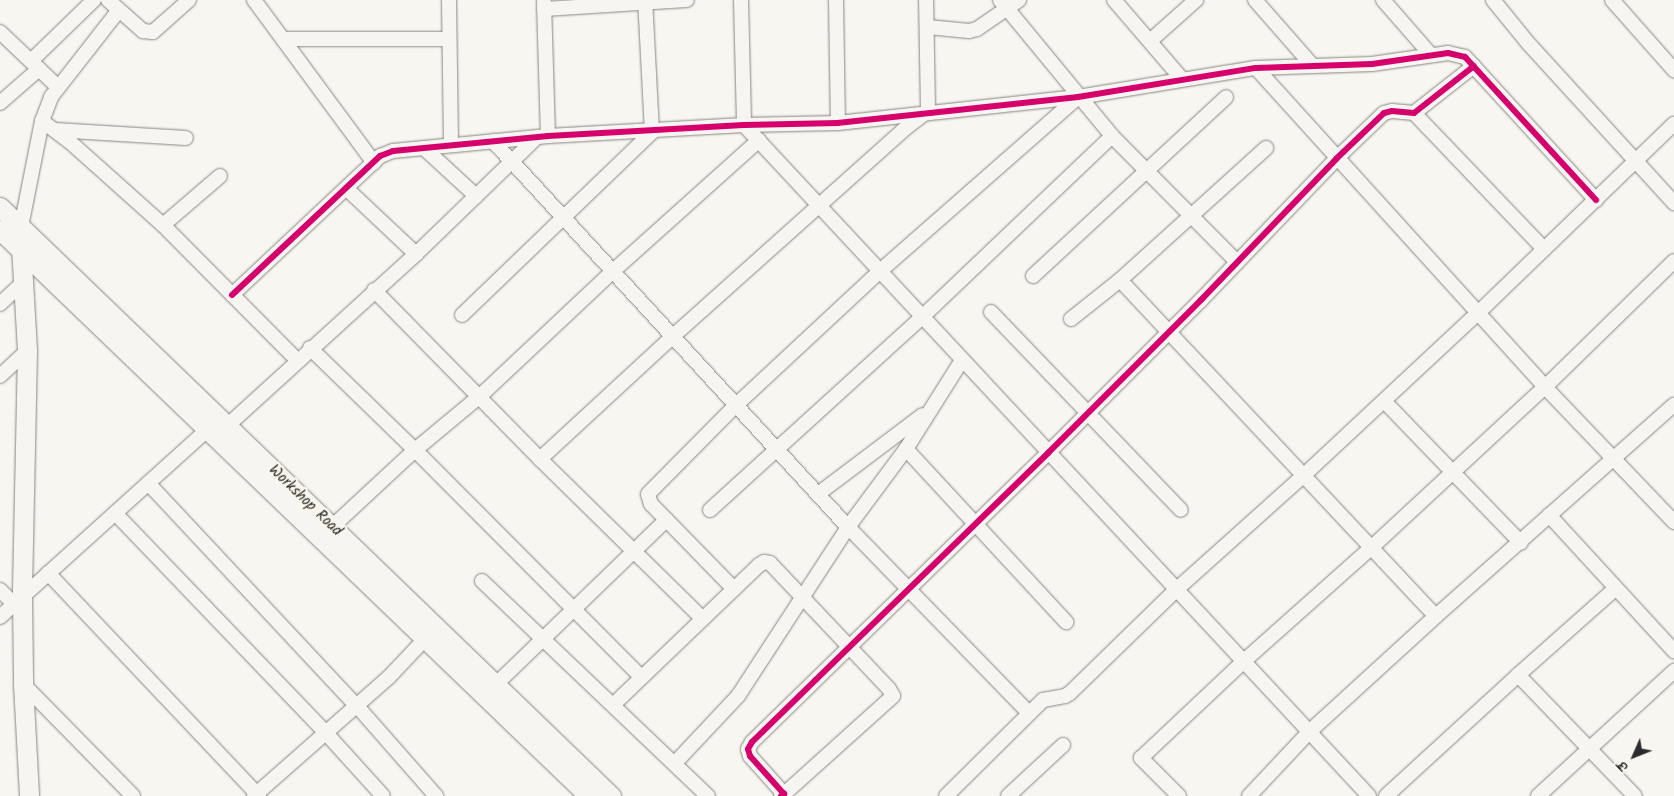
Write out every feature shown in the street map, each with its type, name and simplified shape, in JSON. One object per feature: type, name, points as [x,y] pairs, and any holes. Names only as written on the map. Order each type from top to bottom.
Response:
[{"type":"main road","name":"Workshop Road","points":[[0,206],[332,527],[490,690],[589,796]]},
{"type":"main road","points":[[22,227],[21,250],[27,351],[18,600],[28,796]]},
{"type":"main road","name":"Workshop Road","points":[[0,230],[425,639],[490,690],[611,796]]},
{"type":"street","points":[[0,103],[94,0]]},
{"type":"street","points":[[108,0],[142,31],[153,32],[189,0]]},
{"type":"street","points":[[254,0],[374,163]]},
{"type":"street","points":[[449,0],[451,144]]},
{"type":"street","points":[[543,136],[544,5],[686,0]]},
{"type":"street","points":[[741,0],[744,125],[1369,796]]},
{"type":"street","points":[[836,0],[838,123]]},
{"type":"street","points":[[926,0],[928,27],[928,111]]},
{"type":"street","points":[[928,27],[977,30],[1003,4],[1018,0]]},
{"type":"street","points":[[1114,0],[1182,79]]},
{"type":"street","points":[[1150,41],[1196,0]]},
{"type":"street","points":[[1383,0],[1431,55]]},
{"type":"street","points":[[1493,0],[1528,43],[1674,203]]},
{"type":"street","points":[[1612,0],[1674,70]]},
{"type":"street","points":[[462,315],[565,218],[652,132],[645,1]]},
{"type":"street","points":[[1258,1],[1312,65]]},
{"type":"street","points":[[1003,4],[1112,136],[1145,172],[1192,215],[1237,262]]},
{"type":"street","points":[[22,227],[42,121],[50,97],[119,10]]},
{"type":"street","points":[[0,32],[57,86]]},
{"type":"street","points":[[283,38],[449,39]]},
{"type":"street","points":[[232,295],[347,190],[380,156],[393,151],[543,136],[652,132],[744,125],[838,123],[928,111],[1078,97],[1256,68],[1382,64],[1431,55],[1457,53],[1465,56],[1596,200]]},
{"type":"street","points":[[1414,113],[1474,66]]},
{"type":"street","points":[[1256,68],[1336,159],[1479,312],[1545,387],[1674,522]]},
{"type":"street","points":[[734,589],[651,504],[648,494],[736,405],[879,272],[1078,97]]},
{"type":"street","points":[[1033,276],[1226,97]]},
{"type":"street","points":[[540,459],[672,337],[902,131],[928,111]]},
{"type":"street","points":[[614,706],[734,589],[764,562],[770,563],[849,648],[889,689],[892,696],[782,795],[754,761],[748,749],[752,742],[849,648],[909,587],[1048,453],[1336,159],[1384,114],[1392,111],[1414,113],[1544,249]]},
{"type":"street","points":[[42,121],[55,130],[163,225],[297,360]]},
{"type":"street","points":[[946,796],[1043,700],[1070,693],[1177,590],[1479,312],[1674,124]]},
{"type":"street","points":[[55,130],[186,138]]},
{"type":"street","points":[[227,426],[310,348],[416,254],[512,160],[543,136]]},
{"type":"street","points":[[710,510],[922,317],[1112,136]]},
{"type":"street","points":[[332,527],[415,450],[480,396],[613,271],[759,140]]},
{"type":"street","points":[[493,141],[848,527],[909,587],[1029,713]]},
{"type":"street","points":[[424,148],[476,196]]},
{"type":"street","points":[[1071,319],[1120,280],[1266,148]]},
{"type":"street","points":[[163,225],[220,176]]},
{"type":"street","points":[[347,190],[416,254]]},
{"type":"street","points":[[1179,796],[1141,758],[1244,660],[1372,547],[1545,387],[1674,260]]},
{"type":"street","points":[[1120,280],[1436,616]]},
{"type":"street","points":[[0,304],[24,282]]},
{"type":"street","points":[[374,290],[540,459],[703,619]]},
{"type":"street","points":[[991,312],[1181,510]]},
{"type":"street","points":[[310,348],[642,677]]},
{"type":"street","points":[[0,376],[27,351]]},
{"type":"street","points":[[676,763],[738,696],[848,527],[906,449],[962,360]]},
{"type":"street","points":[[1384,401],[1451,473],[1521,543]]},
{"type":"street","points":[[1249,796],[1309,732],[1436,616],[1521,543],[1549,515],[1614,460],[1674,405]]},
{"type":"street","points":[[818,494],[928,412]]},
{"type":"street","points":[[0,617],[207,430]]},
{"type":"street","points":[[906,449],[1066,622]]},
{"type":"street","points":[[148,484],[357,706],[436,796]]},
{"type":"street","points":[[115,513],[325,732],[383,796]]},
{"type":"street","points":[[1549,515],[1674,651]]},
{"type":"street","points":[[490,690],[666,520]]},
{"type":"street","points":[[48,573],[257,795],[325,732],[390,677],[425,639]]},
{"type":"street","points":[[482,581],[676,763],[708,796]]},
{"type":"street","points":[[1386,796],[1616,588]]},
{"type":"street","points":[[0,590],[18,600]]},
{"type":"street","points":[[1538,796],[1674,671]]},
{"type":"street","points":[[1518,675],[1635,796]]},
{"type":"street","points":[[23,684],[133,796]]},
{"type":"street","points":[[1008,796],[1064,745]]},
{"type":"cycle path","points":[[232,295],[380,156],[393,151],[548,136],[744,125],[838,123],[1078,97],[1256,68],[1372,64],[1448,53],[1465,57],[1596,200]]},
{"type":"cycle path","points":[[781,796],[784,794],[750,756],[748,749],[752,742],[1048,453],[1201,300],[1336,159],[1384,113],[1392,111],[1414,113],[1474,66]]}]
